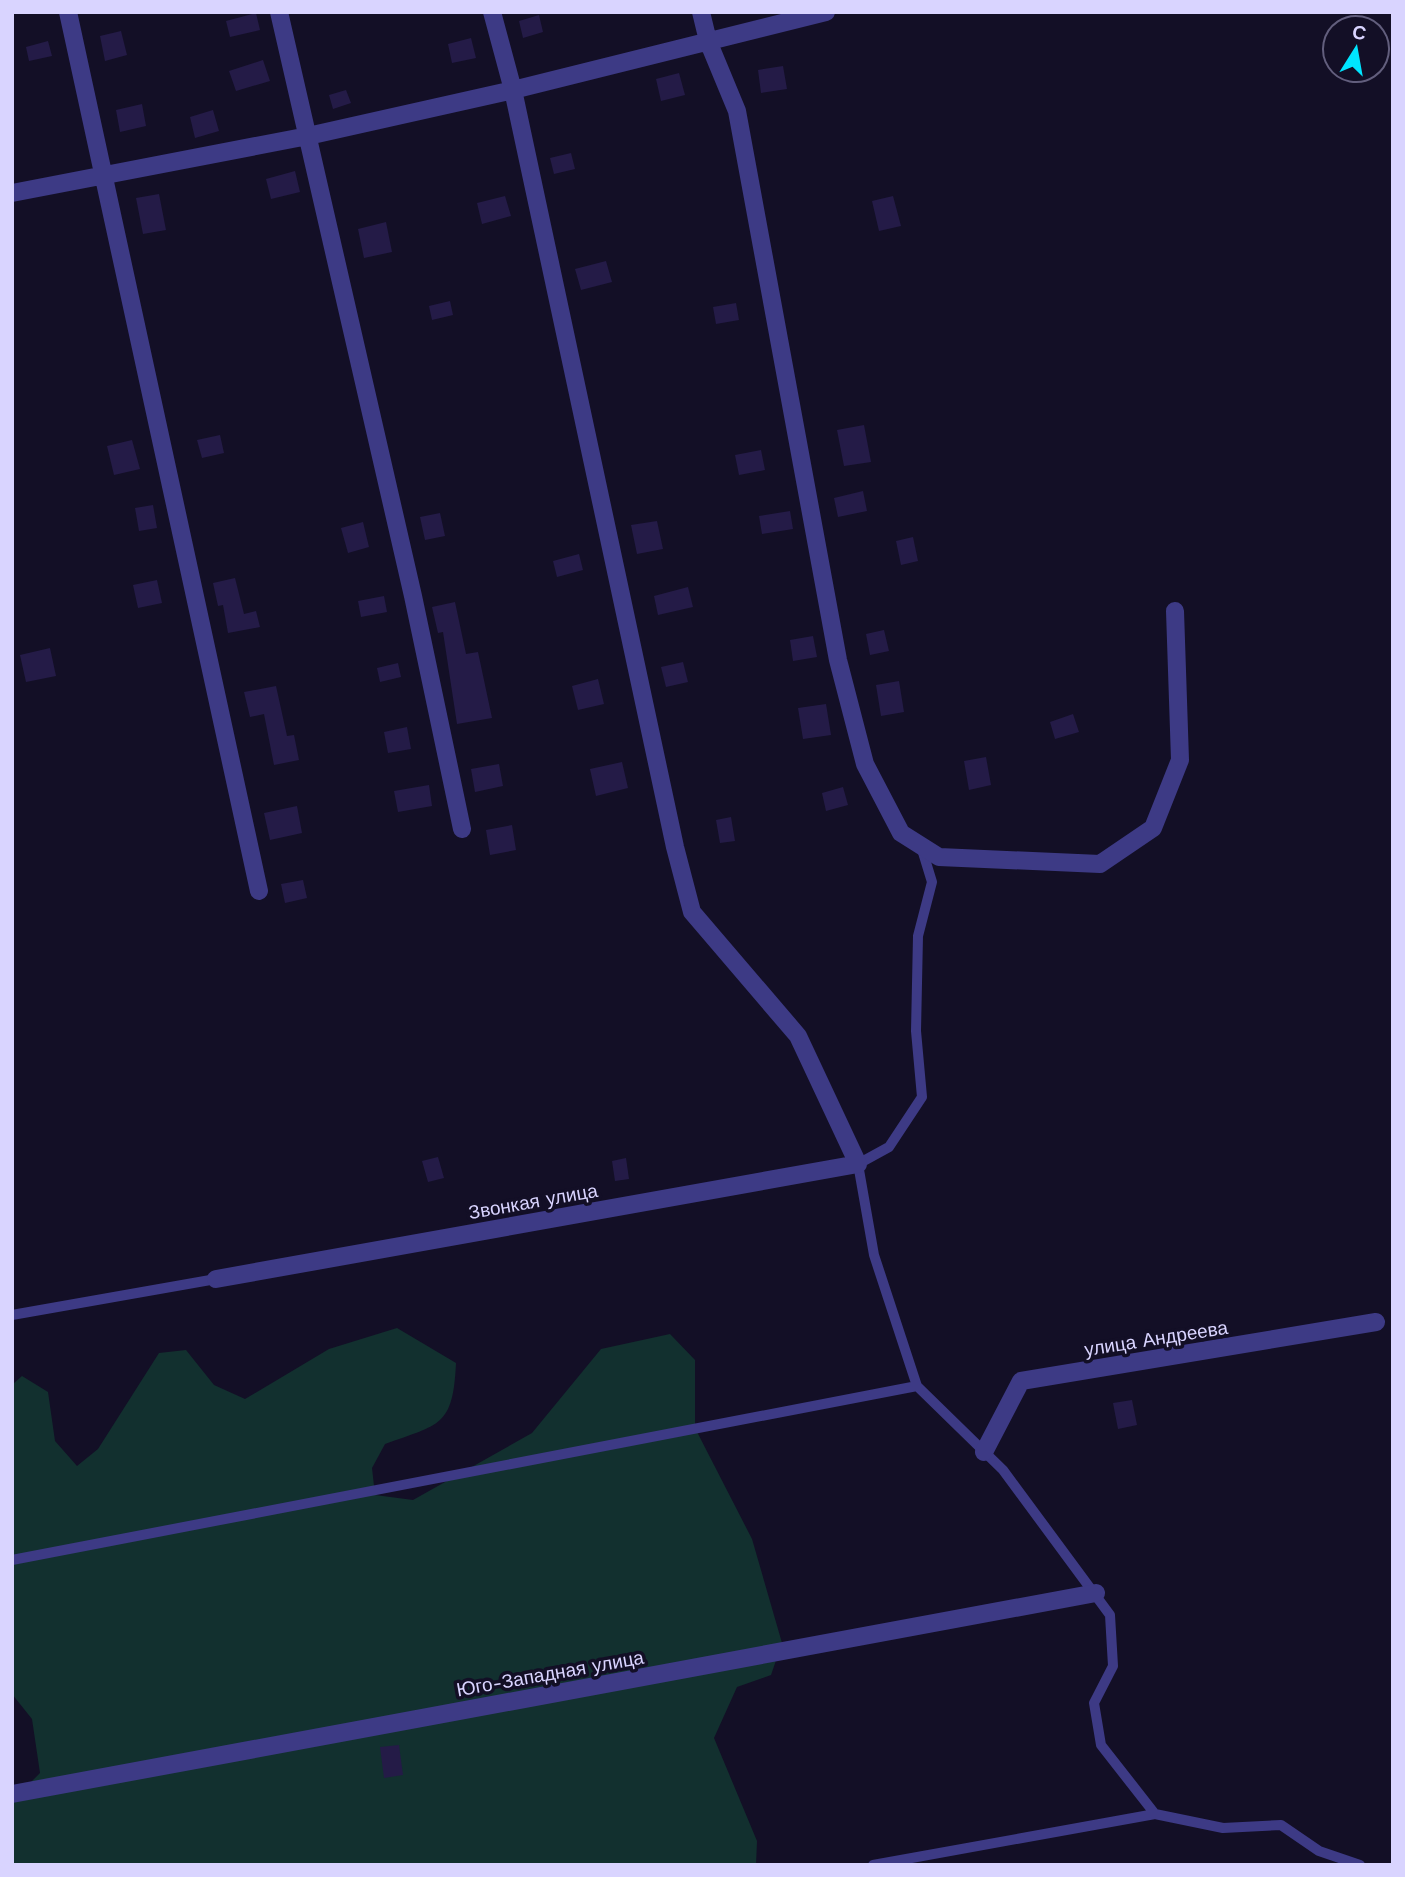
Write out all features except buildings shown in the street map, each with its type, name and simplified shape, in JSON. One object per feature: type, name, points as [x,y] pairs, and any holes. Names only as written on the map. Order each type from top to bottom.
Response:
[{"type":"street","points":[[68,12],[260,891]]},
{"type":"street","points":[[279,12],[413,596],[462,829]]},
{"type":"street","points":[[492,12],[513,90],[675,847],[692,912],[799,1036],[858,1164]]},
{"type":"street","points":[[701,12],[708,41],[737,111],[838,660],[865,764],[901,833],[939,856],[1100,864],[1153,828],[1180,760],[1175,611]]},
{"type":"street","points":[[12,192],[105,177],[308,136],[513,90],[826,12]]},
{"type":"street","name":"Звонкая улица","points":[[215,1279],[858,1164]]},
{"type":"street","name":"улица Андреева","points":[[984,1452],[1021,1381],[1376,1322]]},
{"type":"street","name":"Юго-Западная улица","points":[[12,1794],[1096,1594]]},
{"type":"lane","points":[[921,845],[932,882],[918,936],[916,1031],[922,1097],[889,1147],[858,1164],[874,1255],[917,1386],[1003,1470],[1043,1528],[1110,1615],[1113,1666],[1094,1703],[1101,1745],[1156,1814]]},
{"type":"lane","points":[[12,1315],[215,1279]]},
{"type":"lane","points":[[12,1560],[917,1386]]},
{"type":"lane","points":[[873,1865],[1156,1814],[1223,1828],[1281,1825],[1319,1851],[1360,1865]]},
{"type":"green space","points":[[397,1328],[456,1363],[451,1400],[440,1420],[419,1432],[385,1444],[372,1468],[375,1495],[413,1500],[532,1433],[601,1349],[670,1334],[695,1360],[695,1428],[752,1539],[782,1643],[771,1675],[737,1687],[714,1738],[757,1841],[756,1865],[12,1865],[12,1801],[40,1773],[32,1719],[12,1694],[12,1385],[22,1376],[48,1392],[55,1441],[77,1466],[98,1449],[159,1353],[186,1350],[214,1385],[245,1399],[329,1349]]}]
